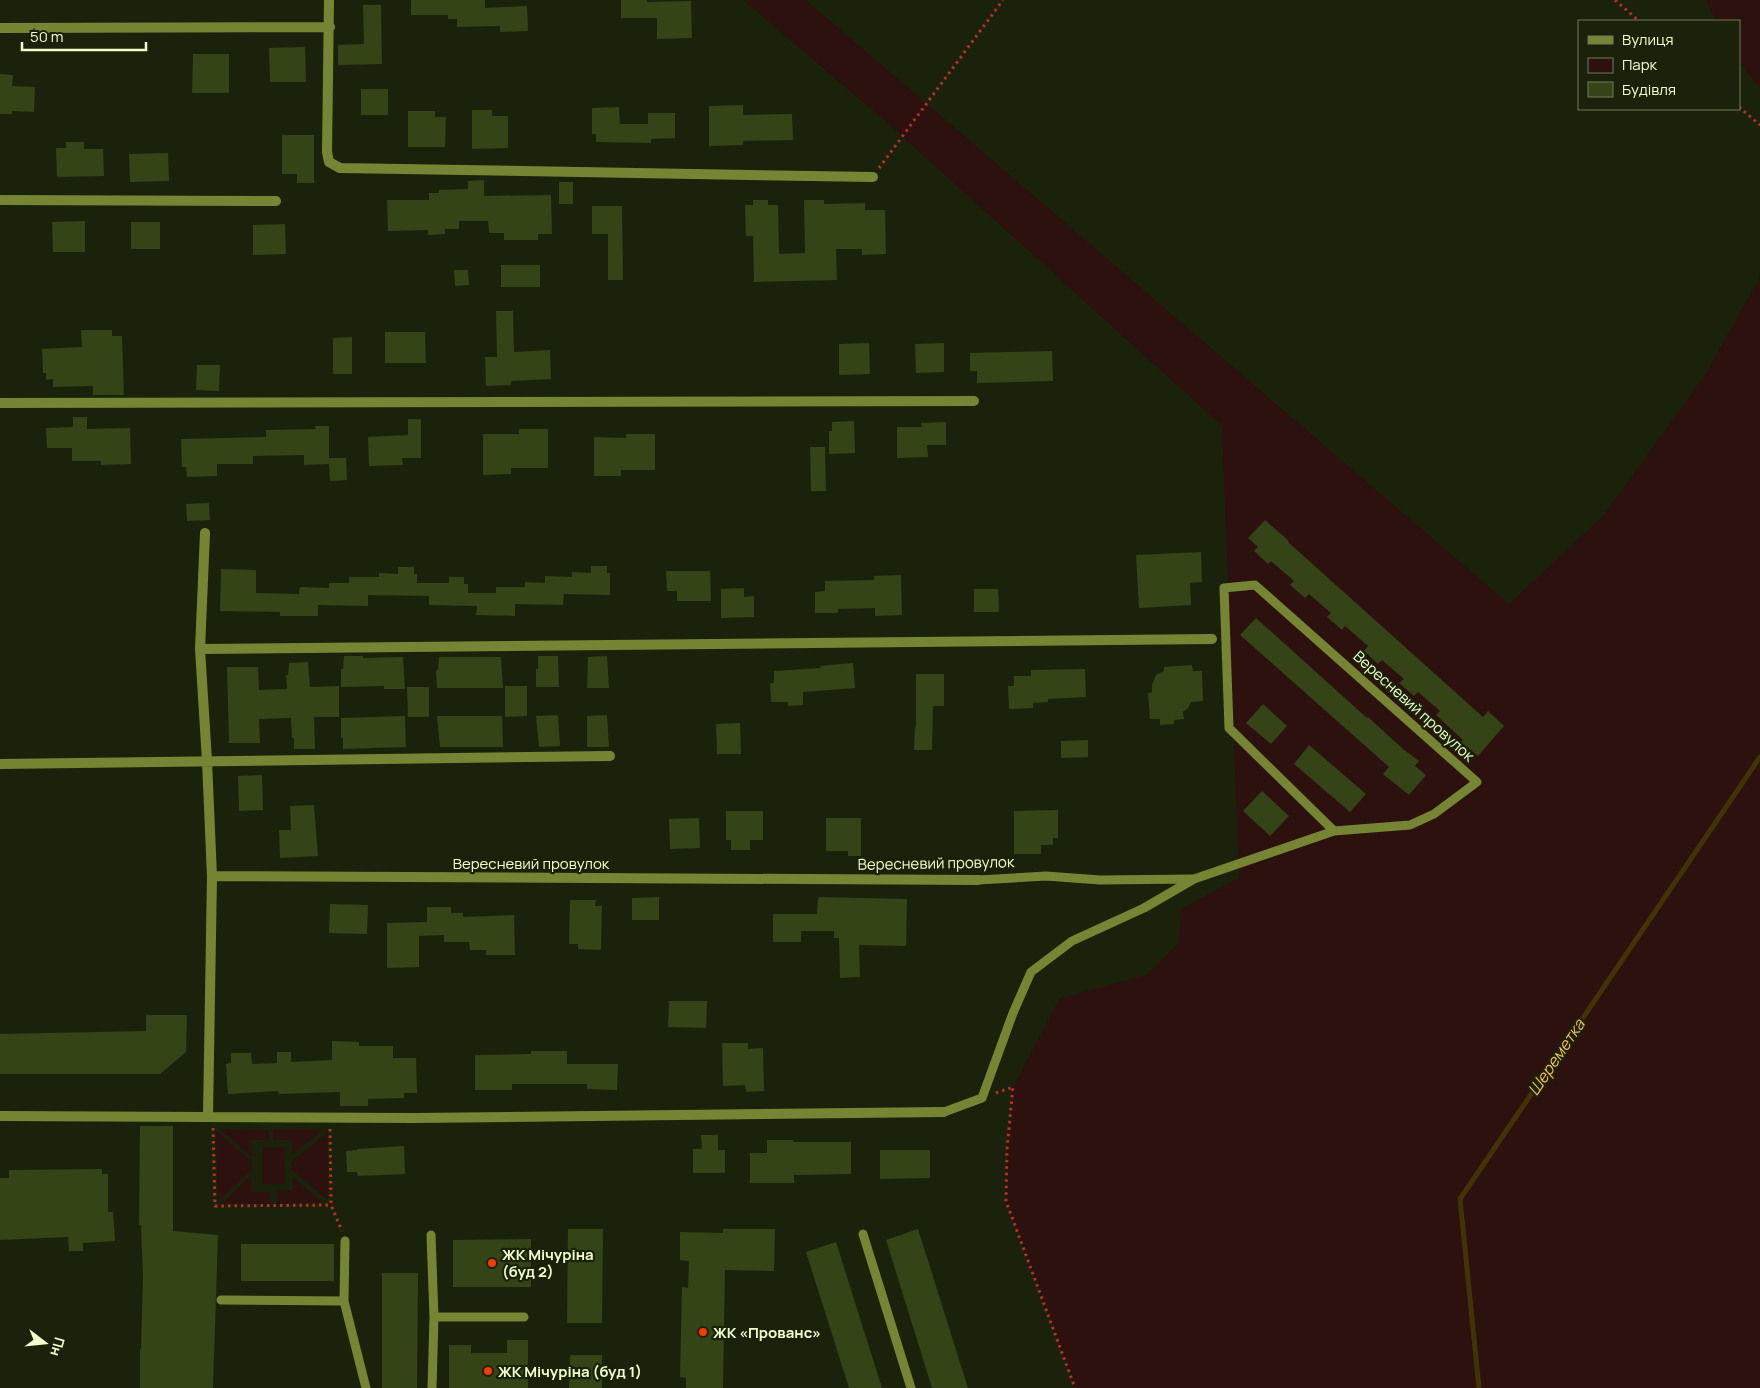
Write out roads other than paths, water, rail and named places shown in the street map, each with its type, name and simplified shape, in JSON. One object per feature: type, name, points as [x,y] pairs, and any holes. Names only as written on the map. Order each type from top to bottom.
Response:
[{"type":"street","points":[[329,0],[327,152],[329,162],[340,168],[873,177]]},
{"type":"street","points":[[0,28],[330,27]]},
{"type":"street","points":[[0,200],[276,201]]},
{"type":"street","points":[[0,403],[974,401]]},
{"type":"street","points":[[204,533],[200,649],[212,876],[210,1116]]},
{"type":"street","points":[[200,649],[1212,639]]},
{"type":"street","points":[[0,764],[610,756]]},
{"type":"street","name":"Вересневий провулок","points":[[212,876],[978,880]]},
{"type":"street","points":[[0,1116],[414,1118],[944,1112]]},
{"type":"lane","name":"Вересневий провулок","points":[[1255,585],[1477,782],[1434,814],[1410,825],[1334,831],[1229,728],[1224,588],[1255,585]]},
{"type":"lane","points":[[944,1112],[982,1098],[1013,1013],[1031,972],[1072,941],[1144,908],[1194,879],[1334,831]]},
{"type":"lane","name":"Вересневий провулок","points":[[978,880],[1046,876],[1100,880],[1194,879]]},
{"type":"lane","points":[[863,1234],[911,1388]]},
{"type":"lane","points":[[432,1235],[434,1317],[432,1388]]},
{"type":"lane","points":[[345,1241],[344,1301],[366,1388]]},
{"type":"lane","points":[[221,1300],[344,1301]]},
{"type":"lane","points":[[434,1317],[524,1317]]},
{"type":"waterway","name":"Шереметка","points":[[1479,1388],[1460,1199],[1760,757]]},
{"type":"place","name":"ЖК Мічуріна (буд 2)","points":[[492,1263]]},
{"type":"place","name":"ЖК «Прованс»","points":[[703,1332]]},
{"type":"place","name":"ЖК Мічуріна (буд 1)","points":[[488,1371]]}]
